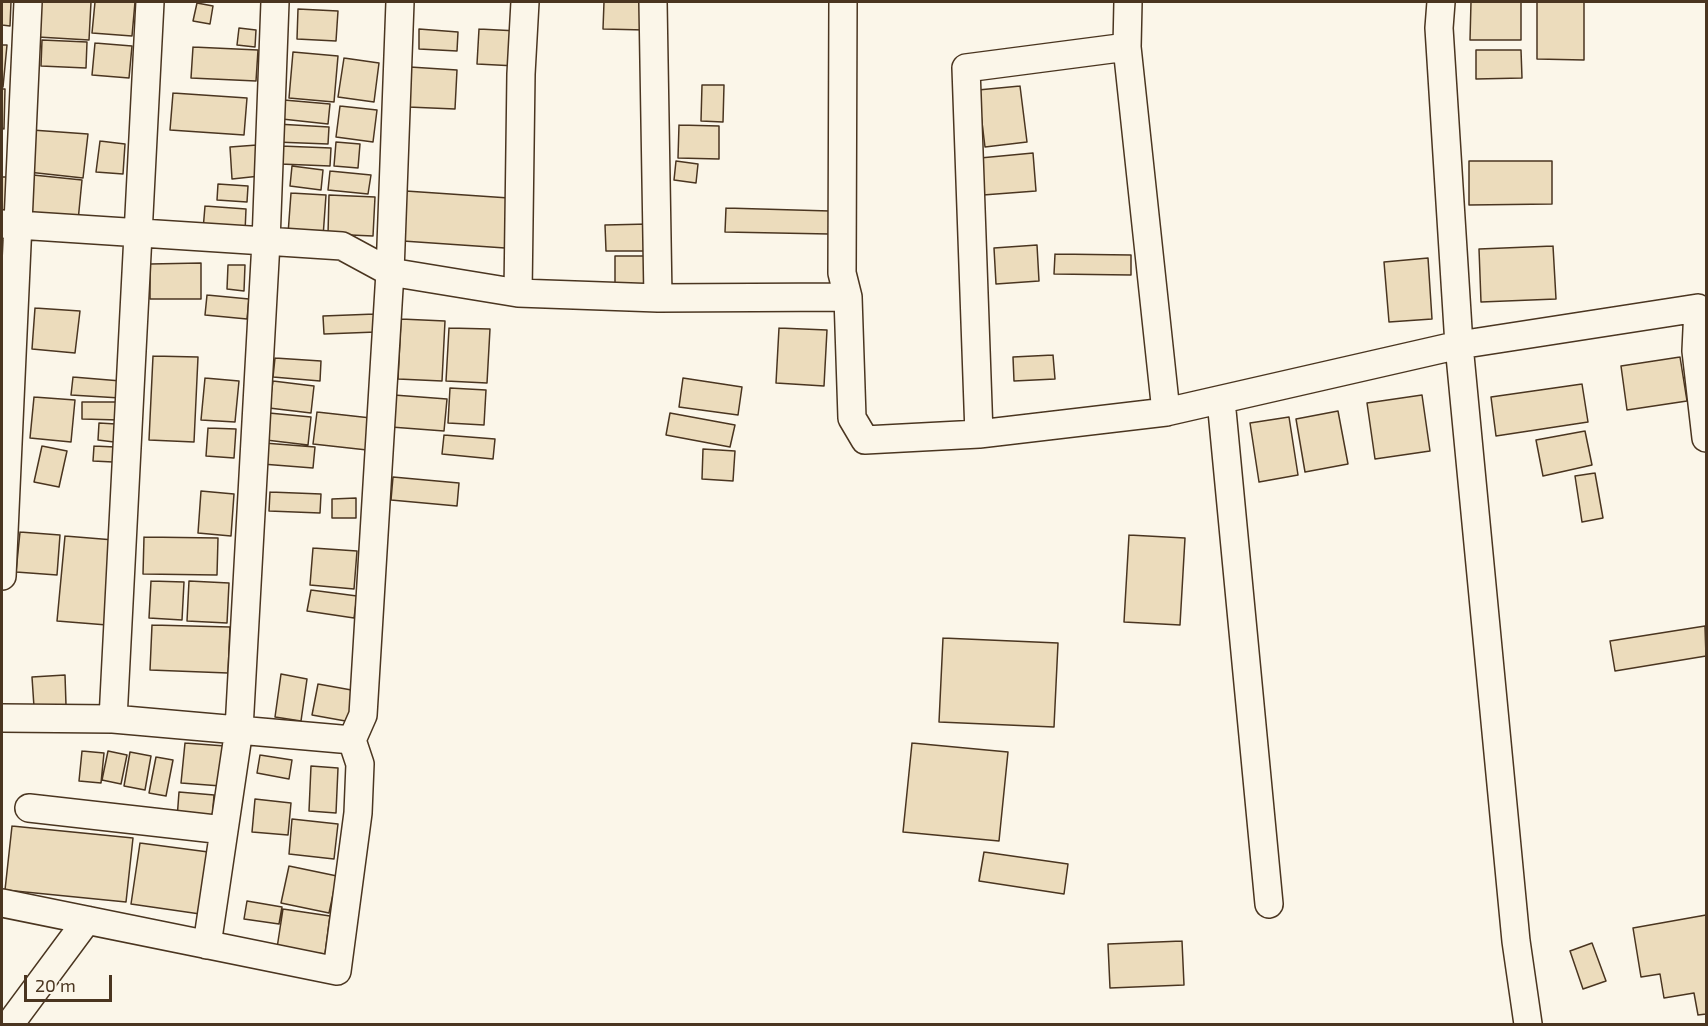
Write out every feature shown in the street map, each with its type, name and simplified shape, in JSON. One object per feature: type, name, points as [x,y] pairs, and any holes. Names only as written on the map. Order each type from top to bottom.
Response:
[{"type":"street","points":[[2,576],[9,224],[28,2]]},
{"type":"street","points":[[113,719],[140,232],[150,2]]},
{"type":"street","points":[[207,945],[239,729],[266,242],[275,2]]},
{"type":"street","points":[[2,903],[337,971],[357,813],[360,764],[352,740],[363,715],[390,272],[400,2]]},
{"type":"street","points":[[518,293],[521,74],[525,2]]},
{"type":"street","points":[[653,2],[658,298]]},
{"type":"street","points":[[843,2],[842,273],[848,297],[852,418],[865,440],[979,434],[1166,412],[1460,345],[1698,308],[1696,351],[1707,438]]},
{"type":"street","points":[[1128,2],[1127,47],[1166,412]]},
{"type":"street","points":[[1441,2],[1439,28],[1460,345],[1516,941],[1528,1024]]},
{"type":"street","points":[[979,434],[966,68],[1127,47]]},
{"type":"street","points":[[9,224],[342,246],[390,272],[518,293],[658,298],[848,297]]},
{"type":"street","points":[[1221,400],[1269,904]]},
{"type":"street","points":[[2,718],[113,719],[352,740]]},
{"type":"street","points":[[29,808],[224,830]]},
{"type":"street","points":[[10,1024],[87,920]]},
{"type":"building","points":[[2,2],[11,2],[10,26],[2,25]]},
{"type":"building","points":[[40,2],[91,2],[89,40],[38,37]]},
{"type":"building","points":[[95,2],[135,2],[132,36],[92,33]]},
{"type":"building","points":[[604,2],[646,2],[645,30],[603,29]]},
{"type":"building","points":[[1471,2],[1521,2],[1521,40],[1470,40]]},
{"type":"building","points":[[1537,2],[1584,2],[1584,60],[1537,59]]},
{"type":"building","points":[[197,3],[213,6],[210,24],[193,21]]},
{"type":"building","points":[[298,9],[338,11],[336,41],[297,39]]},
{"type":"building","points":[[239,28],[256,30],[255,47],[237,45]]},
{"type":"building","points":[[419,29],[458,32],[457,51],[419,49]]},
{"type":"building","points":[[479,29],[518,31],[516,66],[477,64]]},
{"type":"building","points":[[42,40],[87,42],[86,68],[41,66]]},
{"type":"building","points":[[95,43],[132,46],[129,78],[92,75]]},
{"type":"building","points":[[2,45],[7,45],[3,87],[2,87]]},
{"type":"building","points":[[193,47],[258,50],[256,81],[191,78]]},
{"type":"building","points":[[1476,50],[1521,50],[1522,78],[1476,79]]},
{"type":"building","points":[[293,52],[338,56],[334,102],[289,98]]},
{"type":"building","points":[[344,58],[379,63],[374,102],[338,97]]},
{"type":"building","points":[[410,67],[457,70],[455,109],[408,107]]},
{"type":"building","points":[[702,85],[724,85],[723,122],[701,121]]},
{"type":"building","points":[[1020,86],[1027,142],[985,147],[978,90]]},
{"type":"building","points":[[2,89],[5,89],[4,129],[2,128]]},
{"type":"building","points":[[173,93],[247,98],[244,135],[170,130]]},
{"type":"building","points":[[284,100],[330,104],[328,124],[282,119]]},
{"type":"building","points":[[340,106],[377,110],[373,142],[336,137]]},
{"type":"building","points":[[277,124],[329,127],[328,144],[276,142]]},
{"type":"building","points":[[679,125],[719,126],[719,159],[678,158]]},
{"type":"building","points":[[32,130],[88,134],[83,178],[28,172]]},
{"type":"building","points":[[100,141],[125,144],[123,174],[96,172]]},
{"type":"building","points":[[336,142],[360,144],[358,168],[334,166]]},
{"type":"building","points":[[257,145],[260,176],[232,179],[230,147]]},
{"type":"building","points":[[281,146],[331,148],[330,166],[280,164]]},
{"type":"building","points":[[1033,153],[1036,191],[983,195],[980,158]]},
{"type":"building","points":[[676,161],[698,164],[696,183],[674,180]]},
{"type":"building","points":[[1469,161],[1552,161],[1552,204],[1469,205]]},
{"type":"building","points":[[292,166],[323,170],[321,190],[290,186]]},
{"type":"building","points":[[330,171],[371,175],[368,194],[328,190]]},
{"type":"building","points":[[33,175],[82,180],[78,221],[29,216]]},
{"type":"building","points":[[2,177],[7,177],[6,213],[2,213]]},
{"type":"building","points":[[218,184],[248,186],[247,202],[217,200]]},
{"type":"building","points":[[406,191],[509,198],[505,248],[403,241]]},
{"type":"building","points":[[291,193],[326,195],[323,237],[288,234]]},
{"type":"building","points":[[329,195],[375,197],[373,236],[328,234]]},
{"type":"building","points":[[205,206],[246,209],[245,232],[203,230]]},
{"type":"building","points":[[726,208],[830,211],[829,234],[725,232]]},
{"type":"building","points":[[649,224],[649,251],[606,251],[605,225]]},
{"type":"building","points":[[1037,245],[1039,281],[996,284],[994,248]]},
{"type":"building","points":[[1553,246],[1556,299],[1481,302],[1479,249]]},
{"type":"building","points":[[1055,254],[1131,255],[1131,275],[1054,274]]},
{"type":"building","points":[[615,256],[651,256],[652,289],[615,290]]},
{"type":"building","points":[[1428,258],[1432,319],[1389,322],[1384,262]]},
{"type":"building","points":[[201,263],[201,299],[150,299],[150,264]]},
{"type":"building","points":[[228,265],[245,265],[244,291],[227,289]]},
{"type":"building","points":[[207,295],[249,299],[247,319],[205,315]]},
{"type":"building","points":[[35,308],[80,311],[75,353],[32,349]]},
{"type":"building","points":[[375,314],[376,332],[324,334],[323,316]]},
{"type":"building","points":[[401,319],[445,321],[442,381],[398,379]]},
{"type":"building","points":[[449,328],[490,329],[487,383],[446,381]]},
{"type":"building","points":[[779,328],[827,330],[824,386],[776,383]]},
{"type":"building","points":[[1053,355],[1055,379],[1014,381],[1013,357]]},
{"type":"building","points":[[153,356],[198,357],[194,442],[149,440]]},
{"type":"building","points":[[1680,357],[1687,401],[1627,410],[1621,366]]},
{"type":"building","points":[[275,358],[321,361],[320,381],[273,377]]},
{"type":"building","points":[[73,377],[121,381],[120,398],[71,395]]},
{"type":"building","points":[[205,378],[239,381],[235,422],[201,420]]},
{"type":"building","points":[[683,378],[742,387],[738,415],[679,407]]},
{"type":"building","points":[[273,381],[314,386],[311,413],[269,408]]},
{"type":"building","points":[[1582,384],[1588,422],[1496,436],[1491,397]]},
{"type":"building","points":[[450,388],[486,390],[484,425],[448,423]]},
{"type":"building","points":[[394,395],[447,399],[444,431],[391,427]]},
{"type":"building","points":[[1422,395],[1430,451],[1375,459],[1367,403]]},
{"type":"building","points":[[34,397],[75,400],[71,442],[30,438]]},
{"type":"building","points":[[82,402],[119,402],[119,420],[82,419]]},
{"type":"building","points":[[1338,411],[1348,464],[1305,472],[1296,419]]},
{"type":"building","points":[[317,412],[371,418],[367,450],[313,444]]},
{"type":"building","points":[[269,413],[311,417],[308,445],[266,440]]},
{"type":"building","points":[[670,413],[735,425],[730,447],[666,435]]},
{"type":"building","points":[[1289,417],[1298,475],[1259,482],[1250,423]]},
{"type":"building","points":[[99,423],[116,424],[114,442],[98,440]]},
{"type":"building","points":[[208,428],[236,429],[234,458],[206,456]]},
{"type":"building","points":[[1585,431],[1592,465],[1543,476],[1536,440]]},
{"type":"building","points":[[444,435],[495,439],[493,459],[442,454]]},
{"type":"building","points":[[264,443],[315,447],[313,468],[262,464]]},
{"type":"building","points":[[42,446],[67,451],[59,487],[34,482]]},
{"type":"building","points":[[94,446],[115,447],[113,462],[93,461]]},
{"type":"building","points":[[703,449],[735,451],[733,481],[702,479]]},
{"type":"building","points":[[1595,473],[1603,518],[1582,522],[1575,476]]},
{"type":"building","points":[[393,477],[459,483],[457,506],[391,500]]},
{"type":"building","points":[[201,491],[234,494],[231,536],[198,533]]},
{"type":"building","points":[[270,492],[321,494],[320,513],[269,511]]},
{"type":"building","points":[[356,498],[356,518],[332,518],[332,499]]},
{"type":"building","points":[[20,532],[60,535],[57,575],[16,572]]},
{"type":"building","points":[[1129,535],[1185,538],[1180,625],[1124,622]]},
{"type":"building","points":[[65,536],[114,540],[107,625],[57,621]]},
{"type":"building","points":[[144,537],[218,538],[217,575],[143,574]]},
{"type":"building","points":[[313,548],[357,551],[354,589],[310,585]]},
{"type":"building","points":[[151,581],[184,582],[182,620],[149,618]]},
{"type":"building","points":[[189,581],[229,583],[227,623],[187,621]]},
{"type":"building","points":[[311,590],[357,596],[354,618],[307,611]]},
{"type":"building","points":[[152,625],[230,627],[228,673],[150,670]]},
{"type":"building","points":[[1705,626],[1706,656],[1615,671],[1610,641]]},
{"type":"building","points":[[943,638],[1058,643],[1054,727],[939,722]]},
{"type":"building","points":[[281,674],[307,679],[301,721],[275,717]]},
{"type":"building","points":[[65,675],[66,705],[34,707],[32,677]]},
{"type":"building","points":[[318,684],[357,691],[351,722],[312,715]]},
{"type":"building","points":[[185,743],[225,746],[221,786],[181,783]]},
{"type":"building","points":[[912,743],[1008,752],[999,841],[903,832]]},
{"type":"building","points":[[82,751],[104,753],[101,783],[79,781]]},
{"type":"building","points":[[108,751],[127,755],[121,784],[102,780]]},
{"type":"building","points":[[130,752],[151,756],[145,790],[124,786]]},
{"type":"building","points":[[260,755],[292,760],[289,779],[257,773]]},
{"type":"building","points":[[156,757],[173,760],[166,796],[149,793]]},
{"type":"building","points":[[311,766],[338,768],[336,813],[309,811]]},
{"type":"building","points":[[179,792],[214,795],[212,821],[177,819]]},
{"type":"building","points":[[255,799],[291,803],[288,835],[252,832]]},
{"type":"building","points":[[292,819],[338,824],[334,859],[289,854]]},
{"type":"building","points":[[12,826],[133,838],[126,902],[5,890]]},
{"type":"building","points":[[140,843],[216,853],[207,915],[131,904]]},
{"type":"building","points":[[984,852],[1068,864],[1064,894],[979,881]]},
{"type":"building","points":[[289,866],[337,876],[329,913],[281,903]]},
{"type":"building","points":[[247,901],[282,907],[279,924],[244,919]]},
{"type":"building","points":[[283,909],[330,916],[325,954],[277,948]]},
{"type":"building","points":[[1706,915],[1706,1014],[1698,1015],[1694,993],[1664,998],[1660,974],[1641,977],[1633,928]]},
{"type":"building","points":[[1182,941],[1184,985],[1110,988],[1108,944]]},
{"type":"building","points":[[1592,943],[1606,981],[1583,989],[1570,951]]}]
